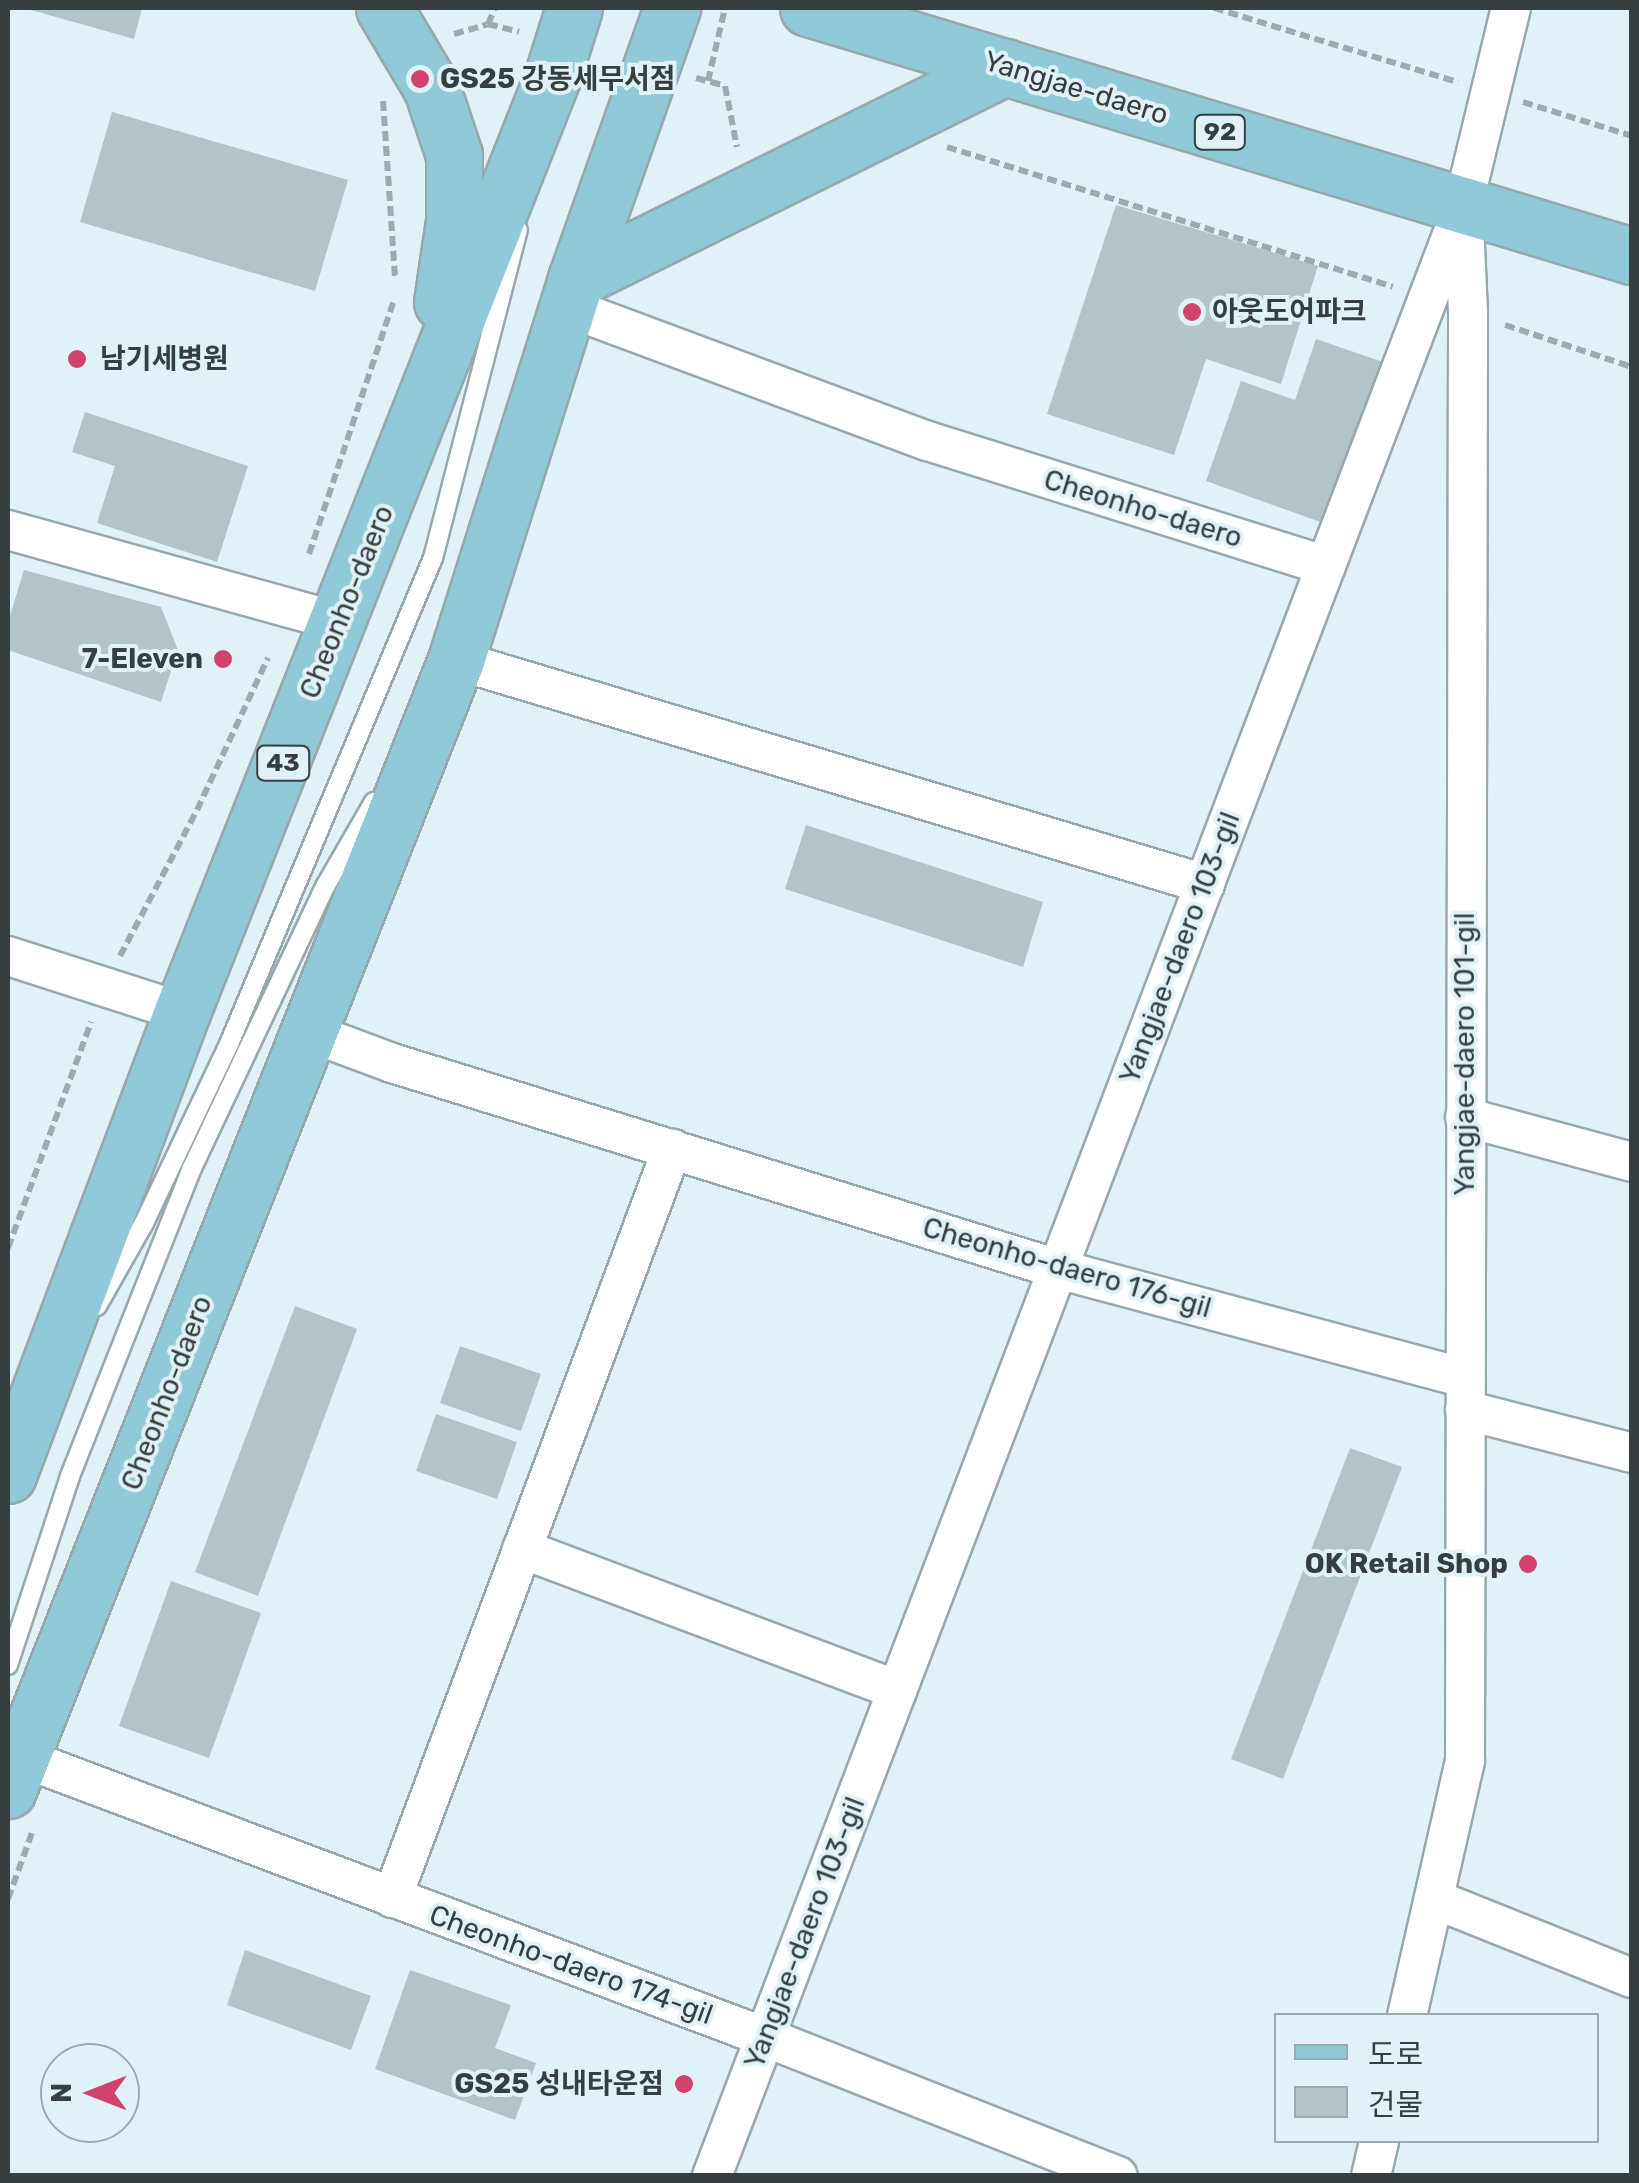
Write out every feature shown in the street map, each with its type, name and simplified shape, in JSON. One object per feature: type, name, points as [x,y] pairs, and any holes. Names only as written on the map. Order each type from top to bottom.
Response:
[{"type":"main road","points":[[384,8],[432,89],[454,156],[454,221],[427,400]]},
{"type":"main road","name":"Cheonho-daero","points":[[12,1462],[182,1012],[315,615],[427,400],[552,78],[574,8]]},
{"type":"main road","name":"Cheonho-daero","points":[[15,1774],[456,660],[571,293],[672,8]]},
{"type":"main road","name":"Yangjae-daero","points":[[808,8],[1632,256]]},
{"type":"main road","points":[[571,293],[747,195],[1005,67]]},
{"type":"street","points":[[1463,206],[1511,8]]},
{"type":"street","name":"Yangjae-daero 103-gil","points":[[712,2176],[1463,206]]},
{"type":"street","name":"Yangjae-daero 101-gil","points":[[1409,2013],[1465,1760],[1468,313],[1463,206]]},
{"type":"street","name":"Cheonho-daero","points":[[571,293],[928,441],[1326,566]]},
{"type":"street","points":[[8,530],[315,615]]},
{"type":"street","points":[[456,660],[1205,884]]},
{"type":"street","points":[[8,956],[182,1012]]},
{"type":"street","name":"Cheonho-daero 176-gil","points":[[309,1032],[392,1063],[1464,1394],[1632,1453]]},
{"type":"street","points":[[1464,1117],[1632,1162]]},
{"type":"street","points":[[392,1898],[672,1149]]},
{"type":"street","points":[[522,1549],[898,1690]]},
{"type":"street","name":"Cheonho-daero 174-gil","points":[[15,1774],[392,1898],[765,2037],[1118,2176]]},
{"type":"street","points":[[1434,1899],[1632,1978]]},
{"type":"street","points":[[1371,2176],[1378,2143]]},
{"type":"lane","points":[[12,1462],[144,1222],[229,1044],[433,558],[488,357],[552,78]]},
{"type":"lane","points":[[8,1665],[70,1476],[192,1168],[326,885],[456,660]]},
{"type":"path","points":[[488,24],[494,8]]},
{"type":"path","points":[[725,8],[708,81],[725,86],[747,195]]},
{"type":"path","points":[[1214,8],[1632,136]]},
{"type":"path","points":[[8,1248],[104,987],[197,810],[315,615],[396,294],[381,91]]},
{"type":"path","points":[[943,145],[1428,298]]},
{"type":"path","points":[[1468,313],[1632,367]]},
{"type":"building","points":[[24,8],[142,8],[134,39]]},
{"type":"building","points":[[112,112],[348,180],[315,291],[80,222]]},
{"type":"building","name":"아웃도어파크","points":[[1116,205],[1318,266],[1281,384],[1206,359],[1174,455],[1047,414]]},
{"type":"building","points":[[1316,339],[1383,362],[1326,524],[1206,481],[1241,381],[1295,400]]},
{"type":"building","points":[[85,412],[248,466],[217,562],[97,523],[115,466],[72,452]]},
{"type":"building","points":[[24,570],[161,607],[178,650],[161,702],[8,650],[8,622]]},
{"type":"building","points":[[806,825],[1043,902],[1023,967],[785,889]]},
{"type":"building","points":[[295,1306],[357,1329],[258,1596],[195,1572]]},
{"type":"building","points":[[460,1346],[541,1374],[521,1431],[440,1403]]},
{"type":"building","points":[[436,1414],[517,1442],[497,1499],[416,1471]]},
{"type":"building","points":[[1350,1448],[1402,1467],[1283,1779],[1231,1759]]},
{"type":"building","points":[[171,1581],[261,1613],[209,1758],[119,1726]]},
{"type":"building","points":[[245,1950],[371,1996],[351,2050],[227,2005]]},
{"type":"building","points":[[410,1970],[511,2005],[495,2048],[536,2063],[515,2120],[375,2069]]},
{"type":"place","name":"GS25 강동세무서점","points":[[420,79]]},
{"type":"place","name":"아웃도어파크","points":[[1192,312]]},
{"type":"place","name":"남기세병원","points":[[77,359]]},
{"type":"place","name":"7-Eleven","points":[[223,659]]},
{"type":"place","name":"OK Retail Shop","points":[[1528,1564]]},
{"type":"place","name":"GS25 성내타운점","points":[[684,2084]]}]
